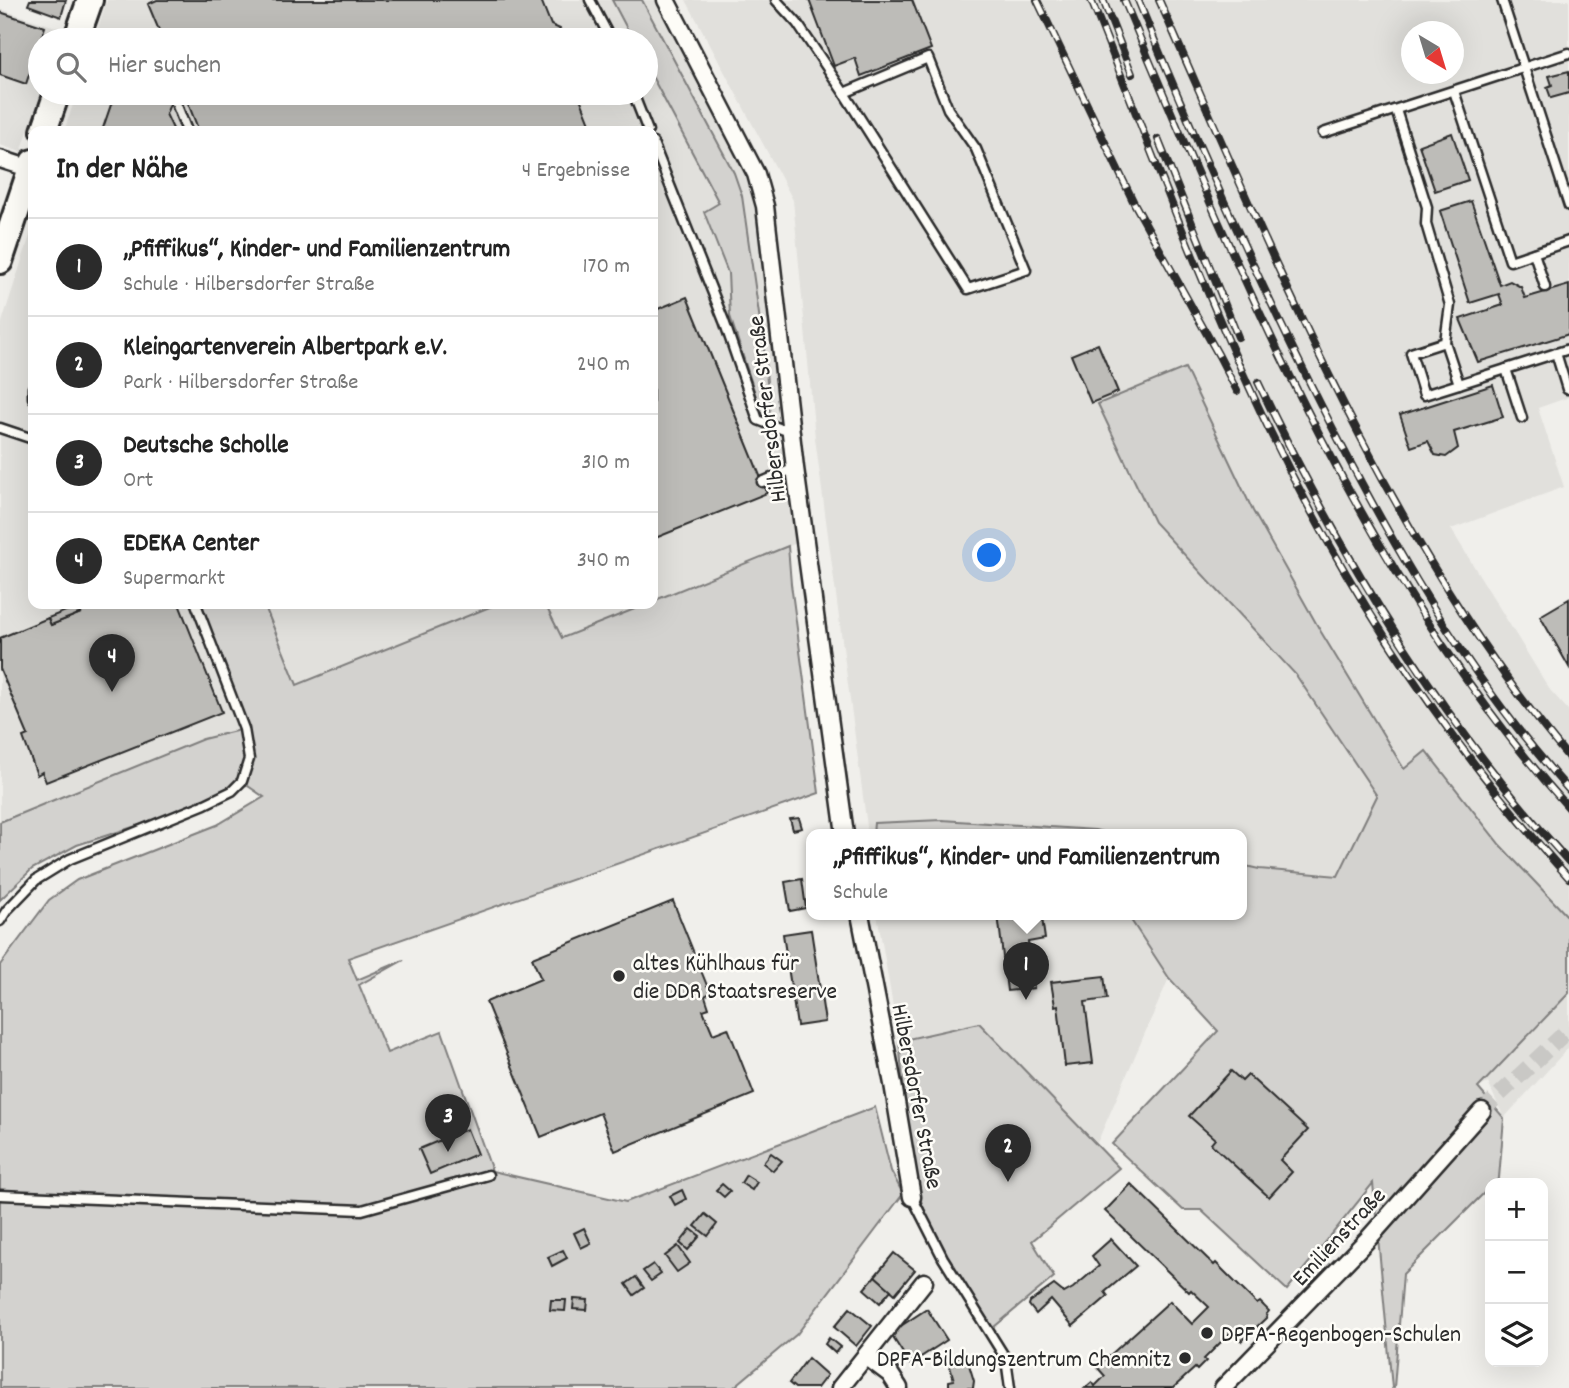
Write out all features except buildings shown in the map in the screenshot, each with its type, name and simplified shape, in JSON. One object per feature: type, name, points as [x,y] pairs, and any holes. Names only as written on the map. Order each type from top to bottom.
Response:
[{"type":"main road","points":[[80,28],[90,0]]},
{"type":"main road","points":[[46,126],[53,105]]},
{"type":"main road","points":[[0,261],[28,177]]},
{"type":"street","name":"Hilbersdorfer Straße","points":[[666,0],[756,174],[765,206],[795,468],[844,829]]},
{"type":"street","points":[[0,159],[28,164]]},
{"type":"street","name":"Hilbersdorfer Straße","points":[[861,920],[912,1197]]},
{"type":"street","name":"Emilienstraße","points":[[1223,1388],[1368,1239],[1482,1111]]},
{"type":"street","points":[[840,1388],[924,1282]]},
{"type":"street","points":[[866,1356],[890,1374],[900,1388]]},
{"type":"lane","points":[[590,0],[605,28]]},
{"type":"lane","points":[[776,0],[797,23],[844,93],[968,289],[1026,271],[976,149],[948,109],[928,58],[844,93]]},
{"type":"lane","points":[[1502,0],[1569,206]]},
{"type":"lane","points":[[1323,133],[1569,53]]},
{"type":"lane","points":[[1454,91],[1510,261],[1569,241]]},
{"type":"lane","points":[[177,105],[185,126]]},
{"type":"lane","points":[[638,105],[646,126]]},
{"type":"lane","points":[[1396,110],[1427,206],[1426,224],[1450,305],[1445,342],[1459,384]]},
{"type":"lane","points":[[658,156],[724,321],[758,420],[792,433]]},
{"type":"lane","points":[[1534,253],[1545,287]]},
{"type":"lane","points":[[1445,342],[1411,353],[1424,395],[1569,349]]},
{"type":"lane","points":[[1556,353],[1567,389]]},
{"type":"lane","points":[[1506,369],[1522,418]]},
{"type":"lane","points":[[0,428],[28,437]]},
{"type":"lane","points":[[762,482],[795,468]]},
{"type":"lane","points":[[0,921],[36,880],[70,859],[205,804],[232,791],[242,781],[249,759],[244,729],[198,609]]},
{"type":"lane","points":[[0,1195],[362,1210],[488,1175]]},
{"type":"lane","name":"Hilbersdorfer Straße","points":[[912,1197],[943,1258],[1006,1359],[1010,1388]]},
{"type":"shaded area","points":[[107,0],[663,0],[754,175],[802,541],[658,599],[658,126],[66,126],[73,105],[658,105],[658,28],[98,28]]},
{"type":"shaded area","points":[[612,0],[642,0],[657,28],[627,28]]},
{"type":"shaded area","points":[[686,0],[1569,0],[1569,397],[1538,408],[1564,487],[1451,529],[1550,690],[1569,711],[1569,1047],[1504,1118],[1488,1083],[1478,1088],[1247,909],[1247,829],[867,829],[815,438],[793,200]]},
{"type":"shaded area","points":[[0,9],[59,28],[28,28],[28,105],[37,105],[21,152],[0,145]]},
{"type":"shaded area","points":[[658,30],[734,173],[742,196],[764,349],[770,415],[761,412],[730,316],[728,273],[704,212],[719,203],[658,88]]},
{"type":"shaded area","points":[[28,241],[28,609],[198,609],[244,729],[203,739],[0,822],[0,328]]},
{"type":"shaded area","points":[[1185,368],[1253,511],[1321,632],[1404,769],[1426,751],[1500,845],[1569,918],[1569,993],[1478,1088],[1504,1118],[1499,1178],[1485,1178],[1485,1192],[1403,1274],[1394,1388],[1373,1183],[1287,1290],[1201,1210],[1183,1210],[1112,1144],[1218,1031],[1169,978],[1131,920],[1247,920],[1247,866],[1338,876],[1377,796],[1296,675],[1154,522],[1098,404]]},
{"type":"shaded area","points":[[788,546],[819,793],[348,958],[357,980],[404,960],[359,985],[387,1053],[442,1031],[492,1171],[626,1202],[875,1107],[891,1171],[903,1194],[797,1334],[733,1388],[0,1388],[0,965],[49,900],[77,880],[217,825],[264,797],[242,782],[205,804],[77,845],[32,869],[0,900],[0,822],[203,739],[244,729],[198,609],[266,609],[297,685],[485,609],[548,609],[562,638],[634,609],[658,609],[658,599]]},
{"type":"shaded area","points":[[266,609],[485,609],[297,685]]},
{"type":"shaded area","points":[[548,609],[634,609],[562,638]]},
{"type":"shaded area","points":[[942,820],[1080,829],[873,829],[874,823]]},
{"type":"shaded area","points":[[878,920],[1131,920],[1169,978],[1097,1143],[979,1023],[899,1041]]},
{"type":"shaded area","points":[[979,1023],[1119,1168],[1032,1241],[1054,1277],[988,1332],[945,1255],[918,1194],[912,1173],[899,1041]]},
{"type":"tunnel","points":[[1482,1111],[1569,1029]]},
{"type":"railway","points":[[1037,0],[1134,203],[1237,391]]},
{"type":"railway","points":[[1091,0],[1196,265],[1241,369],[1329,543],[1363,602],[1440,717],[1524,826],[1569,878]]},
{"type":"railway","points":[[1103,0],[1132,74]]},
{"type":"railway","points":[[1124,0],[1262,318],[1314,424],[1370,527],[1430,626],[1496,720],[1569,808]]},
{"type":"railway","points":[[1138,0],[1235,225],[1297,357],[1386,528],[1418,583],[1489,690],[1569,790]]},
{"type":"railway","points":[[1159,0],[1291,295],[1338,394],[1389,491],[1444,584],[1504,674],[1569,758]]},
{"type":"railway","points":[[1158,139],[1238,337]]},
{"type":"railway","points":[[1258,382],[1323,510],[1396,634],[1478,752],[1569,862]]},
{"type":"place","name":"EDEKA Center","points":[[112,692]]},
{"type":"place","name":"altes Kühlhaus für die DDR Staatsreserve","points":[[619,976]]},
{"type":"place","name":"„Pfiffikus“, Kinder- und Familienzentrum","points":[[1026,1000]]},
{"type":"place","name":"Deutsche Scholle","points":[[448,1152]]},
{"type":"place","name":"Kleingartenverein Albertpark e.V.","points":[[1008,1182]]},
{"type":"place","name":"DPFA-Regenbogen-Schulen","points":[[1207,1333]]},
{"type":"place","name":"DPFA-Bildungszentrum Chemnitz","points":[[1185,1358]]}]
